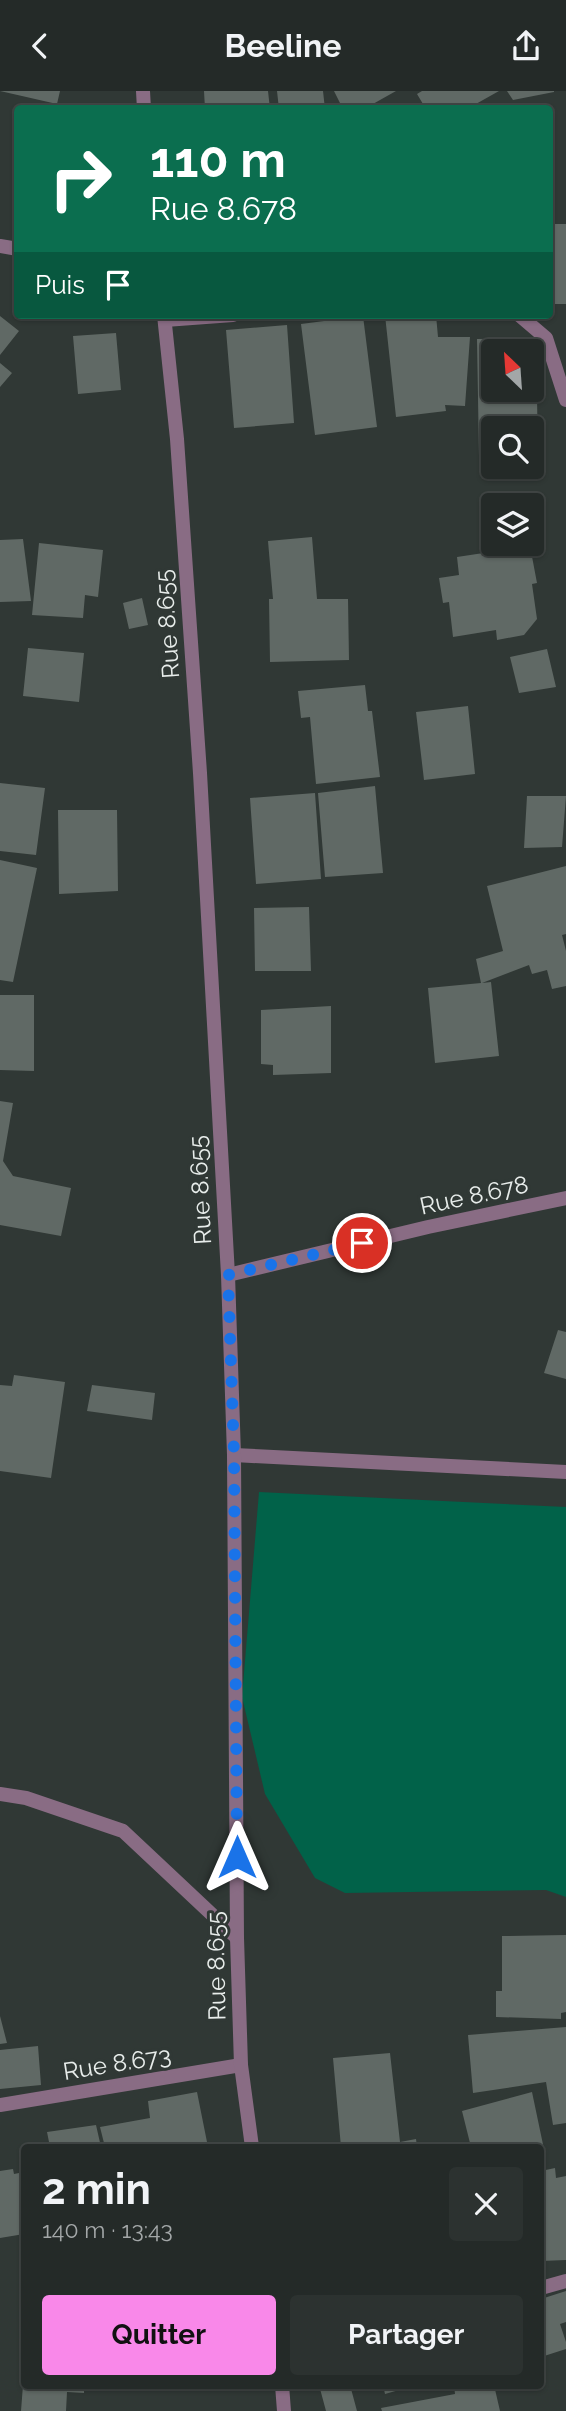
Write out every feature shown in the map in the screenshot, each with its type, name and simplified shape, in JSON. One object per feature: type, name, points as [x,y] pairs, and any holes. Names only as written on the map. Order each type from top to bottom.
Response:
[{"type":"street","name":"Rue 8.655","points":[[164,319],[177,439],[199,759],[228,1275],[234,1455],[237,1938],[241,2065],[252,2144]]},
{"type":"street","points":[[524,319],[546,338],[566,400]]},
{"type":"street","name":"Rue 8.678","points":[[228,1275],[428,1227],[566,1198]]},
{"type":"street","points":[[234,1455],[566,1472]]},
{"type":"street","points":[[0,1794],[26,1798],[123,1831],[237,1938]]},
{"type":"street","name":"Rue 8.673","points":[[0,2105],[241,2065]]},
{"type":"street","points":[[544,2287],[566,2281]]},
{"type":"street","points":[[282,2389],[284,2411]]},
{"type":"green space","points":[[259,1492],[566,1507],[566,1897],[546,1890],[345,1893],[315,1878],[265,1794],[242,1697]]},
{"type":"building","points":[[0,91],[60,91],[57,104]]},
{"type":"building","points":[[204,91],[268,91],[270,105],[205,105]]},
{"type":"building","points":[[277,91],[323,91],[325,105],[279,105]]},
{"type":"building","points":[[334,91],[396,91],[371,105],[341,105]]},
{"type":"building","points":[[422,91],[499,91],[474,105],[424,105],[417,94]]},
{"type":"building","points":[[507,91],[554,91],[554,92],[513,100]]},
{"type":"building","points":[[553,140],[555,184],[553,184]]},
{"type":"building","points":[[553,224],[566,224],[566,304],[553,304]]},
{"type":"building","points":[[0,316],[19,331],[0,355]]},
{"type":"building","points":[[363,319],[377,427],[315,435],[301,324]]},
{"type":"building","points":[[385,319],[436,319],[438,337],[470,337],[465,406],[445,405],[446,411],[396,417]]},
{"type":"building","points":[[287,325],[294,423],[234,428],[226,330]]},
{"type":"building","points":[[116,333],[121,390],[78,394],[73,336]]},
{"type":"building","points":[[536,338],[481,339],[481,403],[537,403],[537,416],[481,416],[479,457],[477,339]]},
{"type":"building","points":[[0,363],[12,373],[0,387]]},
{"type":"building","points":[[312,537],[317,599],[348,599],[349,660],[270,662],[269,599],[273,599],[268,541]]},
{"type":"building","points":[[23,539],[31,601],[0,602],[0,540]]},
{"type":"building","points":[[39,543],[103,550],[98,597],[85,595],[83,618],[32,615]]},
{"type":"building","points":[[481,553],[481,556],[532,556],[537,583],[532,584],[537,619],[524,635],[497,640],[496,630],[453,637],[449,602],[443,603],[439,578],[459,575],[457,557]]},
{"type":"building","points":[[142,598],[148,625],[129,629],[123,603]]},
{"type":"building","points":[[28,648],[84,653],[79,702],[23,696]]},
{"type":"building","points":[[547,649],[556,687],[519,693],[510,657]]},
{"type":"building","points":[[365,685],[368,711],[372,711],[380,777],[316,784],[310,717],[301,718],[298,691]]},
{"type":"building","points":[[468,706],[475,774],[424,780],[416,712]]},
{"type":"building","points":[[0,783],[45,788],[36,855],[0,851]]},
{"type":"building","points":[[375,786],[383,873],[325,877],[318,793]]},
{"type":"building","points":[[315,793],[321,879],[256,884],[250,798]]},
{"type":"building","points":[[527,796],[566,796],[562,847],[524,848]]},
{"type":"building","points":[[58,810],[117,810],[118,891],[59,894]]},
{"type":"building","points":[[0,860],[37,868],[13,982],[0,980]]},
{"type":"building","points":[[566,866],[566,934],[562,935],[566,951],[566,986],[552,989],[547,970],[532,974],[529,965],[482,983],[491,982],[499,1056],[435,1063],[428,988],[481,983],[476,959],[503,951],[487,886]]},
{"type":"building","points":[[309,907],[311,971],[255,971],[254,908]]},
{"type":"building","points":[[0,995],[34,995],[34,1071],[0,1070]]},
{"type":"building","points":[[331,1006],[331,1073],[273,1075],[273,1065],[261,1064],[261,1010]]},
{"type":"building","points":[[0,1101],[13,1103],[3,1161],[13,1176],[71,1188],[61,1236],[0,1225]]},
{"type":"building","points":[[558,1330],[566,1332],[566,1379],[544,1373]]},
{"type":"building","points":[[14,1375],[65,1382],[51,1478],[0,1471],[0,1385],[12,1386]]},
{"type":"building","points":[[92,1385],[155,1393],[152,1420],[87,1411]]},
{"type":"building","points":[[566,1935],[566,2012],[561,2013],[561,2019],[496,2017],[496,1991],[502,1991],[502,1936]]},
{"type":"building","points":[[0,2016],[7,2043],[0,2044]]},
{"type":"building","points":[[566,2027],[566,2123],[553,2125],[546,2082],[473,2093],[468,2035]]},
{"type":"building","points":[[38,2046],[41,2085],[0,2089],[0,2050]]},
{"type":"building","points":[[390,2053],[400,2142],[416,2139],[417,2144],[341,2144],[333,2058]]},
{"type":"building","points":[[197,2092],[207,2144],[104,2144],[100,2127],[150,2118],[148,2101]]},
{"type":"building","points":[[532,2092],[543,2144],[470,2144],[462,2111]]},
{"type":"building","points":[[96,2125],[100,2144],[49,2144],[47,2132]]},
{"type":"building","points":[[555,2168],[556,2178],[566,2176],[566,2260],[544,2261],[544,2170]]},
{"type":"building","points":[[13,2169],[14,2174],[21,2173],[21,2234],[0,2238],[0,2171]]},
{"type":"building","points":[[566,2291],[566,2322],[560,2324],[566,2349],[544,2356],[544,2298]]},
{"type":"building","points":[[23,2389],[84,2389],[84,2393],[67,2392],[66,2411],[21,2411]]},
{"type":"building","points":[[320,2389],[351,2389],[357,2411],[326,2411]]},
{"type":"building","points":[[384,2389],[402,2389],[385,2394]]},
{"type":"building","points":[[454,2389],[495,2389],[500,2411],[382,2411],[381,2408],[455,2394]]},
{"type":"route","points":[[237,1857],[234,1455],[228,1275],[362,1243]]}]
